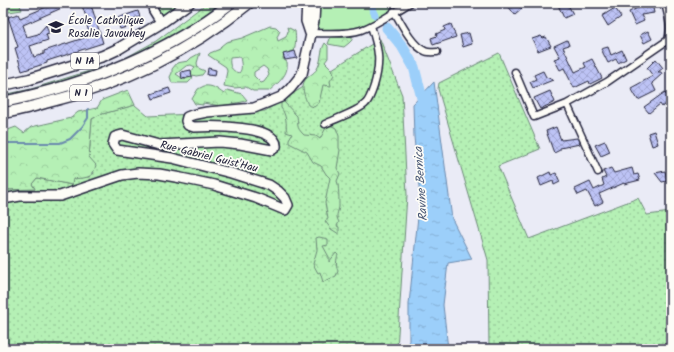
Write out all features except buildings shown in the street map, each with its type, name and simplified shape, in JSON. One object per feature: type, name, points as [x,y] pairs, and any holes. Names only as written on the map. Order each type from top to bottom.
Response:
[{"type":"main road","name":"N 1A","points":[[3,85],[30,79],[103,56],[131,42],[189,3]]},
{"type":"main road","name":"N 1","points":[[3,113],[71,97],[103,86],[154,58],[230,3]]},
{"type":"main road","name":"N 1","points":[[3,102],[54,90],[190,46],[212,32],[250,3]]},
{"type":"main road","points":[[306,3],[306,21],[311,33]]},
{"type":"main road","points":[[311,33],[314,20],[315,3]]},
{"type":"main road","name":"Rue Gabriel Guist'Hau","points":[[3,199],[20,196],[60,196],[122,175],[138,173],[166,175],[214,185],[256,198],[285,210],[288,205],[285,198],[269,185],[231,173],[172,158],[117,150],[113,144],[115,137],[122,135],[159,145],[220,142],[272,150],[276,147],[277,143],[267,134],[237,128],[188,125],[186,121],[187,117],[207,112],[254,108],[281,97],[290,89],[302,74],[311,33]]},
{"type":"street","points":[[153,3],[153,10],[160,22]]},
{"type":"street","points":[[311,33],[356,31],[371,26],[394,11],[410,3]]},
{"type":"street","points":[[515,72],[534,117],[567,104],[606,82],[668,40],[670,25],[665,3]]},
{"type":"street","points":[[394,11],[420,49],[426,52],[437,52]]},
{"type":"street","points":[[325,124],[355,111],[366,103],[372,93],[379,70],[379,58],[371,26]]},
{"type":"street","points":[[567,104],[598,172]]},
{"type":"green space","points":[[3,3],[19,3],[22,10],[9,12],[3,9]]},
{"type":"green space","points":[[166,3],[189,3],[159,21],[159,6]]},
{"type":"green space","points":[[207,3],[231,3],[152,53],[3,102],[3,95],[31,89],[118,62],[156,41]]},
{"type":"green space","points":[[311,3],[410,3],[361,30],[311,32]]},
{"type":"green space","points":[[270,26],[276,27],[280,31],[277,37],[278,41],[286,37],[288,31],[287,27],[295,31],[296,42],[293,54],[283,57],[287,62],[285,75],[269,91],[253,91],[246,87],[234,88],[224,86],[227,71],[226,67],[208,55],[220,49],[226,42],[242,38]],"holes":[[[240,57],[241,68],[239,73],[232,69],[230,65],[230,58]],[[263,66],[267,69],[269,75],[264,82],[261,83],[254,76],[254,72]]]},
{"type":"green space","points":[[352,35],[352,40],[344,47],[328,44],[331,36]]},
{"type":"green space","points":[[380,39],[402,95],[407,195],[397,349],[3,349],[3,190],[35,189],[32,184],[37,178],[72,185],[73,179],[89,177],[94,173],[89,157],[92,119],[98,115],[135,105],[148,116],[265,111]]},
{"type":"green space","points":[[325,43],[328,46],[328,58],[325,62],[332,69],[334,75],[330,81],[331,86],[323,85],[319,103],[314,107],[308,105],[303,91],[303,84],[318,67]]},
{"type":"green space","points":[[200,53],[197,63],[198,68],[205,71],[202,75],[193,75],[192,79],[188,83],[172,83],[170,77],[172,69],[177,63],[188,61]],"holes":[[[191,65],[195,67],[185,80],[176,74],[186,66]]]},
{"type":"green space","points":[[499,53],[540,149],[498,166],[529,239],[638,198],[647,215],[671,212],[671,349],[489,349],[488,260],[438,89],[439,83]]},
{"type":"green space","points":[[204,86],[217,89],[224,94],[227,90],[242,94],[247,100],[221,106],[203,103],[203,105],[195,104],[192,99],[198,89]]},
{"type":"green space","points":[[128,90],[135,105],[99,115],[92,119],[89,157],[96,165],[93,173],[88,177],[73,179],[72,185],[37,178],[32,184],[35,189],[3,190],[3,130],[5,131],[16,127],[24,133],[31,127],[71,118],[78,112],[97,108],[102,100]]},
{"type":"green space","points":[[283,101],[297,116],[298,128],[304,135],[316,136],[320,139],[328,124],[336,128],[339,136],[340,150],[337,168],[340,174],[337,181],[339,190],[339,207],[337,216],[339,222],[337,226],[339,227],[339,234],[331,229],[325,221],[328,219],[325,203],[330,178],[321,166],[313,162],[307,152],[289,143],[289,139],[292,134],[286,132],[286,119],[281,108],[281,103]]},
{"type":"green space","points":[[319,237],[328,239],[328,245],[323,246],[329,257],[329,262],[336,253],[338,255],[336,263],[338,271],[336,276],[323,282],[320,272],[318,273],[313,264],[317,250],[316,238]]},
{"type":"water","points":[[434,82],[452,219],[472,259],[448,263],[443,305],[448,349],[409,349],[409,304],[420,197],[414,137],[413,104]]},
{"type":"waterway","points":[[374,3],[372,9],[375,15]]},
{"type":"waterway","name":"Ravine Bernica","points":[[387,28],[402,46],[414,67],[425,110]]},
{"type":"waterway","points":[[3,143],[60,143],[70,139],[82,127],[88,118],[88,109]]},
{"type":"place","name":"École Catholique Rosalie Javouhey","points":[[56,27]]}]
